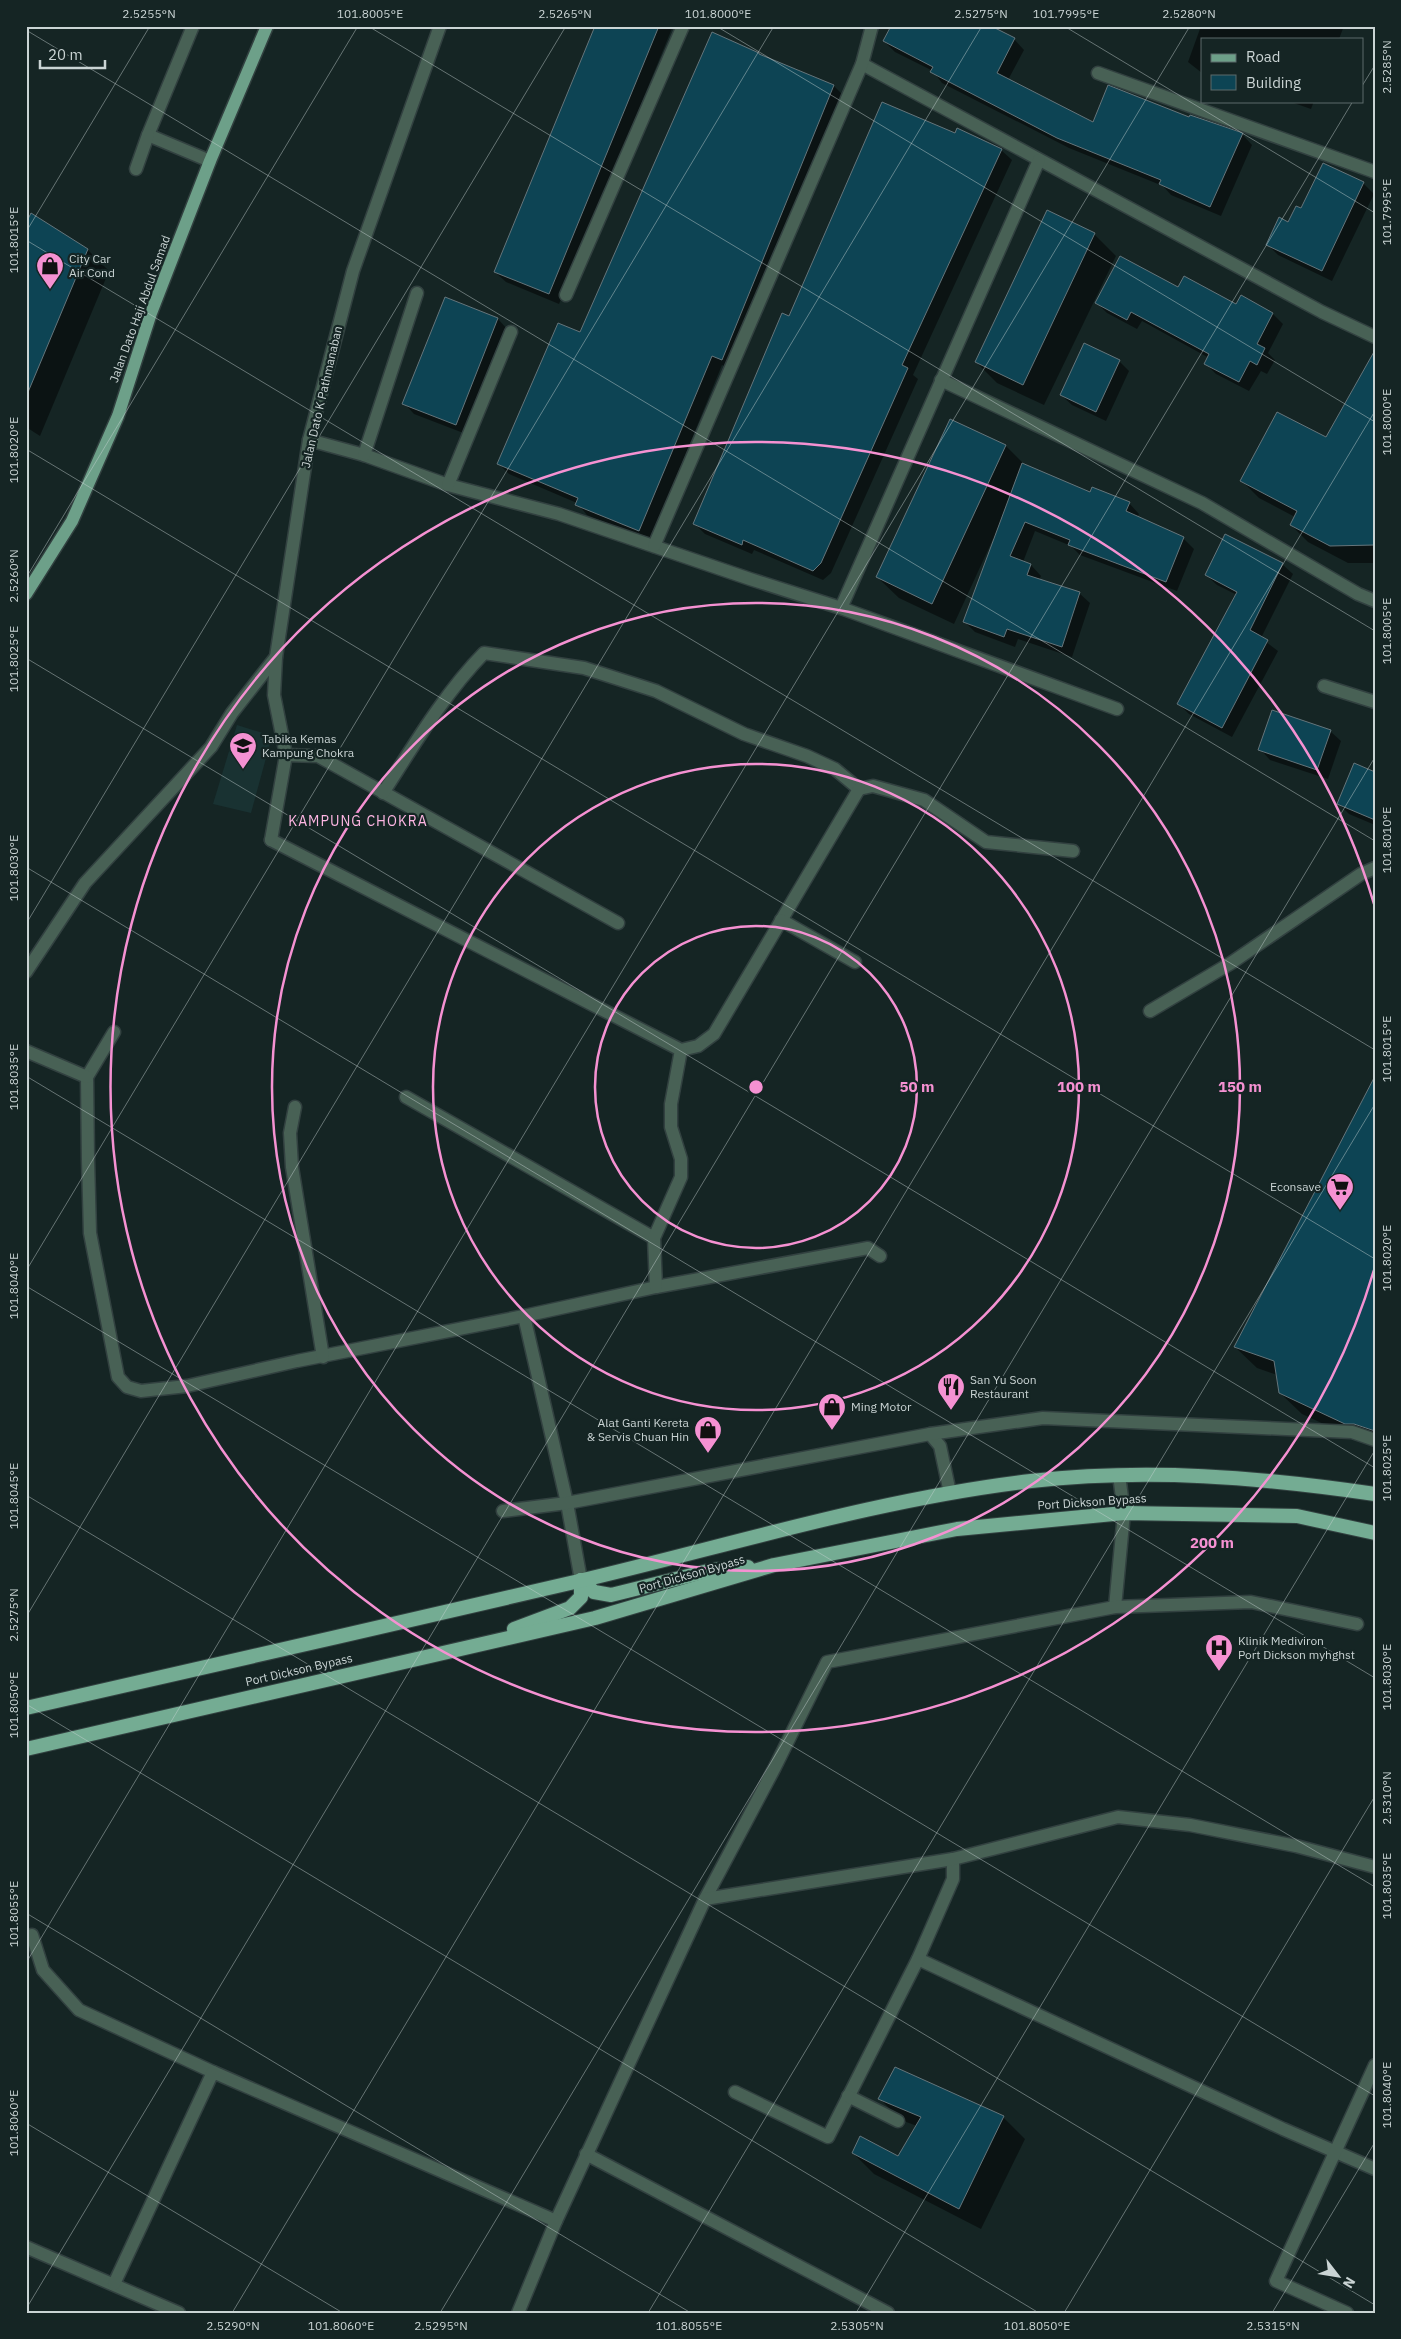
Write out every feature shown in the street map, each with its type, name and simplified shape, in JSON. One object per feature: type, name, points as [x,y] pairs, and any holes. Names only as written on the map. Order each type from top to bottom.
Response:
[{"type":"highway","name":"Port Dickson Bypass","points":[[26,1708],[582,1580],[853,1513],[950,1493],[1031,1481],[1119,1476],[1210,1476],[1296,1482],[1375,1494]]},
{"type":"highway","name":"Port Dickson Bypass","points":[[26,1749],[595,1618],[774,1565],[957,1529],[1124,1513],[1297,1516],[1375,1533]]},
{"type":"highway","points":[[582,1580],[594,1592],[611,1595],[712,1570],[774,1565]]},
{"type":"highway","points":[[460,1648],[570,1608],[581,1597],[582,1580]]},
{"type":"main road","name":"Jalan Dato Haji Abdul Samad","points":[[26,594],[72,521],[118,416],[151,313],[210,161],[267,26]]},
{"type":"street","points":[[136,169],[193,26]]},
{"type":"street","name":"Jalan Dato K Pathmanaban","points":[[440,26],[353,271],[309,440],[276,657],[274,696],[286,755],[271,840],[681,1050]]},
{"type":"street","points":[[566,296],[683,26]]},
{"type":"street","points":[[654,546],[862,64],[872,26]]},
{"type":"street","points":[[862,64],[1322,312],[1375,337]]},
{"type":"street","points":[[1098,73],[1375,172]]},
{"type":"street","points":[[148,135],[210,161]]},
{"type":"street","points":[[841,608],[1039,160]]},
{"type":"street","points":[[364,455],[418,293]]},
{"type":"street","points":[[448,485],[511,332]]},
{"type":"street","points":[[941,380],[1202,503],[1358,594],[1375,601]]},
{"type":"street","points":[[309,440],[364,455],[448,485],[559,514],[841,608],[1117,709]]},
{"type":"street","points":[[383,793],[439,708],[471,666],[484,654],[584,668],[656,691],[744,734],[807,756],[835,770],[859,790]]},
{"type":"street","points":[[26,972],[85,883],[211,747],[232,713],[276,657]]},
{"type":"street","points":[[1324,686],[1375,702]]},
{"type":"street","points":[[286,755],[318,756],[618,924]]},
{"type":"street","points":[[656,1287],[654,1238],[681,1177],[681,1159],[671,1127],[671,1104],[681,1050],[698,1046],[714,1034],[859,790],[873,786],[924,800],[986,842],[1073,851]]},
{"type":"street","points":[[1150,1011],[1231,963],[1361,874],[1375,868]]},
{"type":"street","points":[[781,920],[855,962]]},
{"type":"street","points":[[114,1032],[88,1077],[90,1233],[118,1378],[121,1383],[133,1390],[150,1391],[187,1386],[656,1287],[868,1248],[880,1256]]},
{"type":"street","points":[[26,1052],[88,1077]]},
{"type":"street","points":[[406,1097],[654,1238]]},
{"type":"street","points":[[295,1107],[290,1133],[292,1167],[323,1357]]},
{"type":"street","points":[[524,1316],[567,1503],[582,1580]]},
{"type":"street","points":[[503,1511],[567,1503],[930,1434],[1043,1418],[1352,1432],[1375,1440]]},
{"type":"street","points":[[930,1434],[940,1446],[950,1493]]},
{"type":"street","points":[[1115,1607],[1124,1513],[1119,1476]]},
{"type":"street","points":[[518,2313],[586,2154],[705,1899],[774,1769],[827,1662],[1115,1607],[1251,1602],[1357,1624]]},
{"type":"street","points":[[705,1899],[953,1860],[1118,1817],[1190,1825],[1296,1846],[1375,1867]]},
{"type":"street","points":[[735,2092],[828,2136],[918,1959],[953,1879],[953,1860]]},
{"type":"street","points":[[32,1935],[43,1970],[79,2010],[213,2072],[556,2222]]},
{"type":"street","points":[[918,1959],[1375,2169]]},
{"type":"street","points":[[1347,2313],[1276,2281],[1334,2151],[1374,2071]]},
{"type":"street","points":[[114,2284],[213,2072]]},
{"type":"street","points":[[848,2096],[898,2121]]},
{"type":"street","points":[[586,2154],[888,2313]]},
{"type":"street","points":[[26,2247],[179,2313]]},
{"type":"shaded area","name":"Tabika Kemas Kampung Chokra","points":[[237,725],[272,736],[251,813],[213,804]]},
{"type":"building","points":[[595,26],[659,26],[549,294],[494,272]]},
{"type":"building","points":[[891,26],[991,26],[1015,38],[997,73],[1093,122],[1108,85],[1189,117],[1190,115],[1243,133],[1210,207],[1159,184],[1161,180],[1057,138],[930,72],[933,67],[883,41]]},
{"type":"building","points":[[712,32],[834,85],[722,360],[712,356],[639,531],[575,505],[578,498],[497,464],[558,323],[580,332]]},
{"type":"building","points":[[882,102],[955,133],[957,128],[1002,149],[902,365],[908,368],[821,563],[813,571],[743,540],[742,545],[693,524],[782,313],[789,316]]},
{"type":"building","points":[[1323,163],[1364,182],[1322,271],[1266,245],[1279,217],[1288,222],[1296,206],[1301,208]]},
{"type":"building","points":[[1047,210],[1095,233],[1023,385],[975,362]]},
{"type":"building","points":[[31,213],[88,249],[26,397],[26,223]]},
{"type":"building","points":[[1120,256],[1178,287],[1184,276],[1236,304],[1241,295],[1273,313],[1257,344],[1265,348],[1257,365],[1250,361],[1239,382],[1204,364],[1209,354],[1131,312],[1127,320],[1095,303]]},
{"type":"building","points":[[445,297],[498,318],[456,425],[402,404]]},
{"type":"building","points":[[1084,343],[1120,360],[1096,412],[1060,395]]},
{"type":"building","points":[[1375,350],[1375,545],[1330,546],[1290,525],[1297,511],[1240,481],[1277,412],[1326,437]]},
{"type":"building","points":[[950,419],[1006,445],[932,604],[876,577]]},
{"type":"building","points":[[1022,463],[1090,492],[1092,487],[1130,502],[1126,511],[1184,537],[1166,582],[1068,545],[1070,540],[1025,522],[1010,556],[1031,564],[1027,575],[1080,592],[1062,647],[1007,629],[1004,637],[963,622]]},
{"type":"building","points":[[1225,534],[1283,563],[1250,630],[1268,640],[1222,728],[1177,704],[1237,592],[1205,575]]},
{"type":"building","points":[[1272,710],[1331,730],[1317,770],[1258,750]]},
{"type":"building","points":[[1354,763],[1375,772],[1375,820],[1337,804]]},
{"type":"building","name":"Econsave","points":[[1375,1076],[1375,1431],[1354,1424],[1345,1424],[1279,1393],[1274,1361],[1234,1347]]},
{"type":"building","points":[[895,2067],[1004,2116],[959,2209],[852,2153],[860,2136],[898,2156],[921,2117],[878,2099]]},
{"type":"place","name":"City Car Air Cond","points":[[50,290]]},
{"type":"place","name":"Tabika Kemas Kampung Chokra","points":[[243,770]]},
{"type":"place","name":"Econsave","points":[[1340,1211]]},
{"type":"place","name":"San Yu Soon Restaurant","points":[[951,1411]]},
{"type":"place","name":"Ming Motor","points":[[832,1431]]},
{"type":"place","name":"Alat Ganti Kereta & Servis Chuan Hin","points":[[708,1454]]},
{"type":"place","name":"Klinik Mediviron Port Dickson myhghst","points":[[1219,1672]]},
{"type":"district","name":"KAMPUNG CHOKRA","points":[[358,821]]}]
